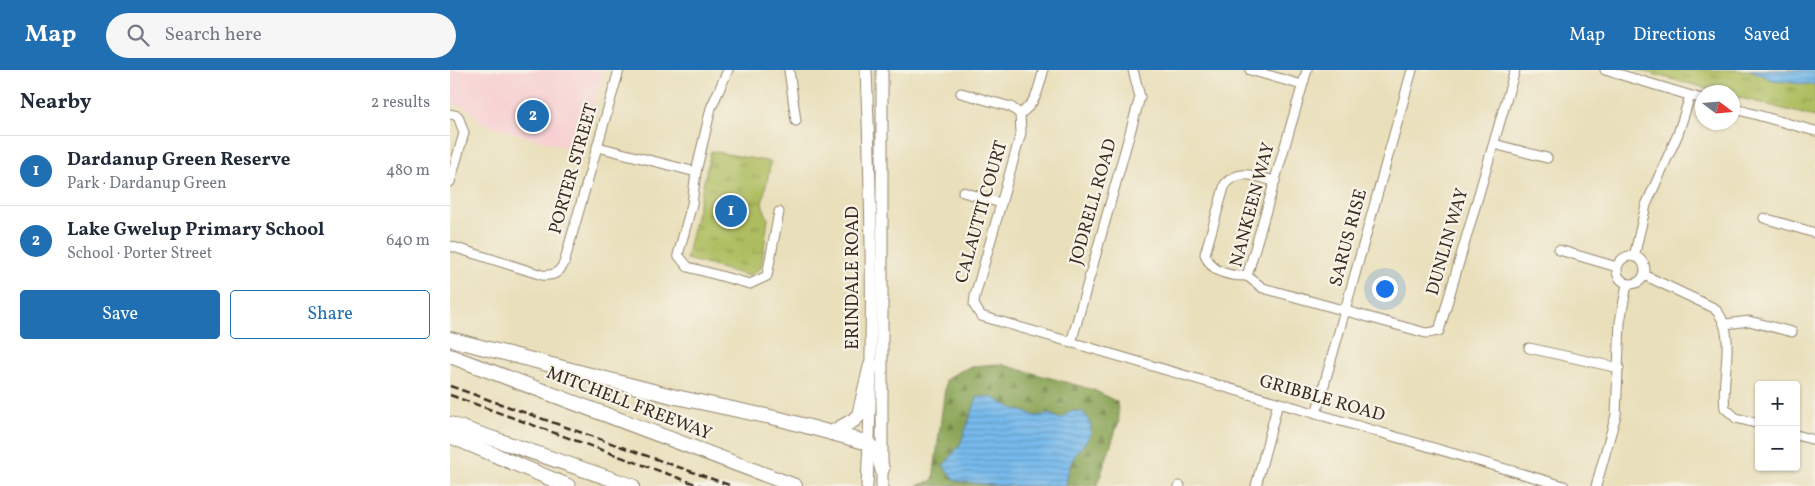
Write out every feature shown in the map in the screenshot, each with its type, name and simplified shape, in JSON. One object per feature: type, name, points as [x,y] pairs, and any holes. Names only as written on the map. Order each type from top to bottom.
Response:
[{"type":"highway","points":[[450,339],[676,397],[831,432],[869,444],[878,452],[882,469]]},
{"type":"highway","name":"MITCHELL FREEWAY","points":[[450,356],[795,486]]},
{"type":"highway","points":[[831,432],[854,420],[859,415],[871,366]]},
{"type":"highway","points":[[450,424],[632,486]]},
{"type":"highway","points":[[450,436],[568,486]]},
{"type":"main road","name":"ERINDALE ROAD","points":[[866,70],[871,366],[866,486]]},
{"type":"main road","name":"ERINDALE ROAD","points":[[882,70],[882,486]]},
{"type":"street","name":"PORTER STREET","points":[[450,246],[542,275],[555,274],[564,263],[619,70]]},
{"type":"street","points":[[728,70],[711,108],[696,172],[692,204],[678,255],[688,267],[750,284],[767,276],[779,212]]},
{"type":"street","points":[[789,70],[796,121]]},
{"type":"street","name":"JODRELL ROAD","points":[[1071,343],[1140,97],[1133,70]]},
{"type":"street","points":[[1250,70],[1302,85]]},
{"type":"street","name":"NANKEEN WAY","points":[[1307,70],[1248,276],[1263,288],[1346,312]]},
{"type":"street","name":"SARUS RISE","points":[[1316,414],[1412,70]]},
{"type":"street","name":"DUNLIN WAY","points":[[1346,312],[1426,333],[1439,331],[1515,70]]},
{"type":"street","points":[[1606,70],[1695,97]]},
{"type":"street","points":[[961,93],[1011,107],[1020,114],[1034,101],[1043,72]]},
{"type":"street","points":[[1634,257],[1646,205],[1675,142],[1690,96]]},
{"type":"street","points":[[1740,110],[1815,131]]},
{"type":"street","points":[[450,114],[458,116],[464,133],[450,182]]},
{"type":"street","name":"CALAUTTI COURT","points":[[1020,114],[1021,133],[975,296],[976,309],[986,319],[1071,343]]},
{"type":"street","points":[[1494,144],[1547,158]]},
{"type":"street","points":[[598,147],[696,172]]},
{"type":"street","points":[[1248,276],[1216,271],[1208,264],[1205,254],[1225,184],[1232,176],[1243,173],[1275,181]]},
{"type":"street","points":[[963,192],[1001,203]]},
{"type":"street","points":[[1764,218],[1815,234]]},
{"type":"street","points":[[1559,250],[1618,267]]},
{"type":"street","points":[[1634,257],[1642,262],[1644,275],[1637,283],[1628,284],[1620,279],[1618,267],[1624,258],[1634,257]]},
{"type":"street","points":[[1644,275],[1714,308],[1722,316],[1726,324],[1726,360],[1723,391],[1725,408],[1736,418],[1755,423]]},
{"type":"street","points":[[1596,486],[1616,416],[1620,322],[1628,284]]},
{"type":"street","points":[[1726,324],[1749,320],[1792,332]]},
{"type":"street","name":"GRIBBLE ROAD","points":[[1071,343],[1564,486]]},
{"type":"street","points":[[1529,348],[1619,368]]},
{"type":"street","points":[[1256,486],[1278,403]]},
{"type":"street","points":[[1800,436],[1815,440]]},
{"type":"shaded area","points":[[450,70],[603,70],[581,152],[481,123],[471,110],[450,103]]},
{"type":"green space","points":[[1638,70],[1815,70],[1815,117],[1740,98],[1740,85],[1695,85]]},
{"type":"green space","points":[[711,151],[771,162],[762,204],[768,219],[761,268],[749,276],[686,259]]},
{"type":"green space","points":[[1000,364],[1094,390],[1117,402],[1119,421],[1097,486],[916,486],[933,480],[946,380],[971,367]]},
{"type":"water","points":[[1750,70],[1815,70],[1815,85],[1775,81]]},
{"type":"water","points":[[977,397],[992,397],[1008,406],[1036,416],[1049,414],[1061,419],[1070,411],[1083,412],[1089,420],[1090,433],[1088,439],[1071,463],[1066,486],[1001,486],[956,481],[943,466],[960,445]]},
{"type":"railway","points":[[450,386],[732,486]]},
{"type":"railway","points":[[450,395],[701,486]]},
{"type":"place","name":"Lake Gwelup Primary School","points":[[533,116]]},
{"type":"place","name":"Dardanup Green Reserve","points":[[731,211]]}]
